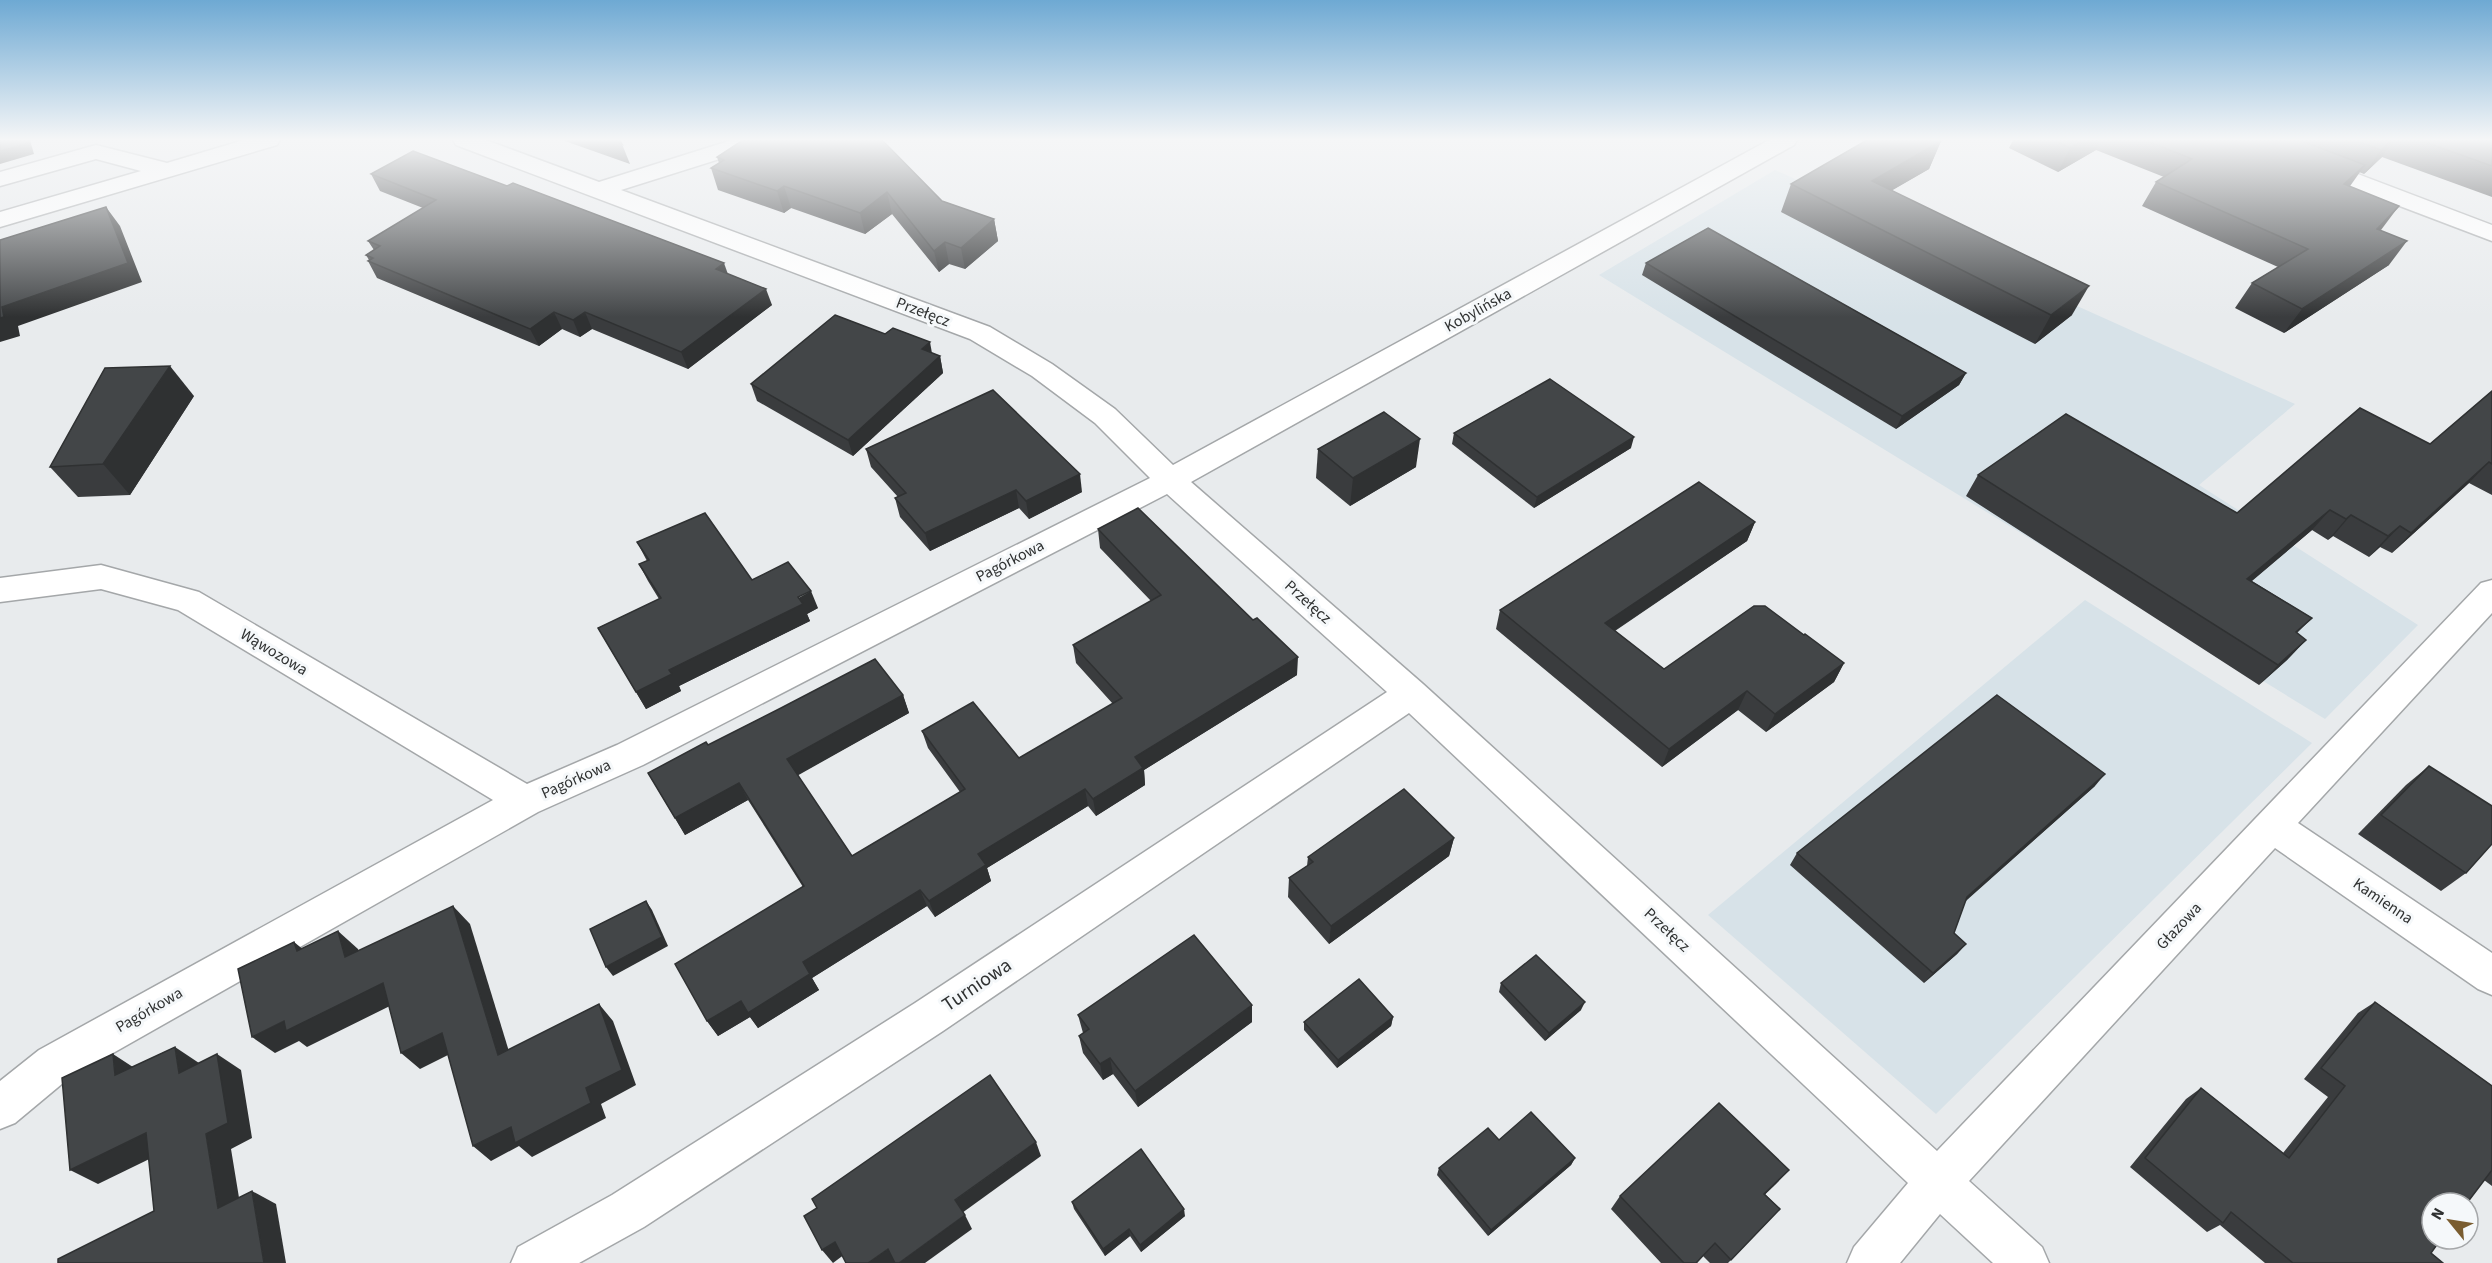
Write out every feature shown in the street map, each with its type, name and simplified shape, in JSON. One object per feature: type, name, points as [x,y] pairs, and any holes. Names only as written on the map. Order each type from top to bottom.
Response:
[{"type":"street","points":[[0,220],[72,199]]},
{"type":"street","name":"Przełęcz","points":[[622,199],[980,333],[1042,370],[1105,416],[1170,480],[1411,694],[2026,1263]]},
{"type":"street","name":"Kobylińska","points":[[1170,480],[1679,199]]},
{"type":"street","points":[[2401,199],[2492,234]]},
{"type":"street","name":"Pagórkowa","points":[[0,1108],[54,1064],[525,801],[630,755],[1170,480]]},
{"type":"street","name":"Wąwozowa","points":[[0,590],[101,577],[188,601],[525,801]]},
{"type":"street","name":"Głazowa","points":[[1870,1263],[1939,1181],[2273,826],[2484,611]]},
{"type":"street","name":"Turniowa","points":[[534,1263],[628,1210],[929,1017],[1411,694]]},
{"type":"street","name":"Kamienna","points":[[2273,826],[2492,976]]},
{"type":"shaded area","points":[[1726,199],[1839,199],[2295,404],[2199,485],[2418,625],[2325,719],[1599,275]]},
{"type":"shaded area","points":[[2085,600],[2312,743],[1936,1114],[1708,915]]},
{"type":"building","points":[[433,199],[555,199],[724,263],[716,269],[766,289],[681,352],[585,312],[573,320],[554,312],[530,329],[368,261],[373,258],[366,255],[380,246],[368,241],[436,200]]},
{"type":"building","points":[[820,199],[878,199],[860,213]]},
{"type":"building","points":[[893,199],[940,199],[994,219],[961,248],[945,242],[934,251]]},
{"type":"building","points":[[1821,199],[1909,199],[2089,286],[2051,315]]},
{"type":"building","points":[[2194,199],[2381,199],[2399,206],[2377,229],[2407,241],[2302,309],[2252,283],[2308,249]]},
{"type":"building","points":[[106,207],[128,263],[2,307],[4,317],[0,318],[0,240]]},
{"type":"building","points":[[1708,228],[1966,373],[1902,416],[1646,263]]},
{"type":"building","points":[[835,315],[885,334],[893,328],[930,342],[922,349],[940,356],[848,440],[751,384]]},
{"type":"building","points":[[170,366],[103,464],[50,467],[105,368]]},
{"type":"building","points":[[1550,379],[1634,437],[1537,497],[1454,433]]},
{"type":"building","points":[[993,390],[1080,474],[1026,501],[1016,490],[925,533],[895,498],[906,493],[866,449]]},
{"type":"building","points":[[2492,391],[2492,464],[2489,462],[2411,533],[2400,526],[2388,536],[2351,515],[2346,519],[2330,510],[2247,579],[2312,618],[2296,632],[2306,640],[2278,665],[1978,475],[2066,414],[2237,513],[2360,408],[2430,444]]},
{"type":"building","points":[[1384,412],[1420,439],[1353,478],[1318,449]]},
{"type":"building","points":[[1699,482],[1755,522],[1605,623],[1664,669],[1754,606],[1765,606],[1844,663],[1775,714],[1747,691],[1669,749],[1500,610]]},
{"type":"building","points":[[1138,508],[1253,620],[1257,618],[1298,657],[1135,757],[1143,768],[1093,799],[1085,789],[978,854],[986,865],[929,901],[920,890],[803,962],[810,974],[748,1013],[741,1001],[707,1021],[675,964],[804,886],[739,783],[675,818],[648,773],[706,742],[708,745],[875,659],[903,695],[787,759],[852,856],[965,789],[922,731],[973,702],[1019,758],[1122,698],[1073,645],[1161,595],[1098,529]]},
{"type":"building","points":[[705,513],[752,580],[788,562],[811,591],[798,597],[803,604],[669,670],[672,674],[636,692],[598,628],[661,598],[639,564],[649,560],[637,542]]},
{"type":"building","points":[[1997,695],[2105,774],[1967,897],[1954,933],[1966,944],[1933,973],[1797,853]]},
{"type":"building","points":[[2429,766],[2492,806],[2492,844],[2466,873],[2381,815]]},
{"type":"building","points":[[1404,789],[1454,838],[1331,926],[1289,878],[1313,862],[1308,857]]},
{"type":"building","points":[[646,901],[662,937],[606,967],[590,929]]},
{"type":"building","points":[[453,906],[498,1055],[599,1004],[622,1070],[586,1088],[591,1103],[515,1143],[511,1127],[473,1146],[442,1033],[401,1053],[383,983],[286,1031],[284,1021],[252,1037],[238,969],[294,942],[297,951],[338,931],[345,957]]},
{"type":"building","points":[[1194,935],[1252,1005],[1135,1091],[1110,1058],[1100,1064],[1079,1036],[1089,1029],[1078,1015]]},
{"type":"building","points":[[1536,955],[1585,1002],[1549,1033],[1501,983]]},
{"type":"building","points":[[1359,979],[1393,1017],[1338,1060],[1304,1022]]},
{"type":"building","points":[[2375,1002],[2492,1086],[2492,1170],[2476,1191],[2420,1191],[2420,1251],[2432,1251],[2431,1253],[2443,1263],[2293,1263],[2231,1212],[2223,1223],[2145,1158],[2201,1088],[2289,1158],[2345,1086],[2321,1068]]},
{"type":"building","points":[[175,1047],[179,1073],[217,1054],[228,1123],[206,1134],[218,1208],[252,1191],[264,1263],[58,1263],[58,1259],[154,1211],[146,1133],[70,1170],[62,1078],[113,1054],[115,1075]]},
{"type":"building","points":[[990,1075],[1036,1142],[955,1200],[965,1215],[899,1263],[895,1263],[888,1249],[868,1263],[846,1263],[835,1242],[822,1250],[804,1216],[817,1208],[812,1199]]},
{"type":"building","points":[[1719,1103],[1789,1170],[1764,1194],[1780,1209],[1731,1260],[1715,1243],[1696,1263],[1684,1263],[1620,1196]]},
{"type":"building","points":[[1531,1112],[1575,1158],[1491,1230],[1439,1168],[1488,1128],[1499,1140]]},
{"type":"building","points":[[1141,1149],[1184,1209],[1140,1245],[1129,1229],[1103,1249],[1072,1202]]}]
